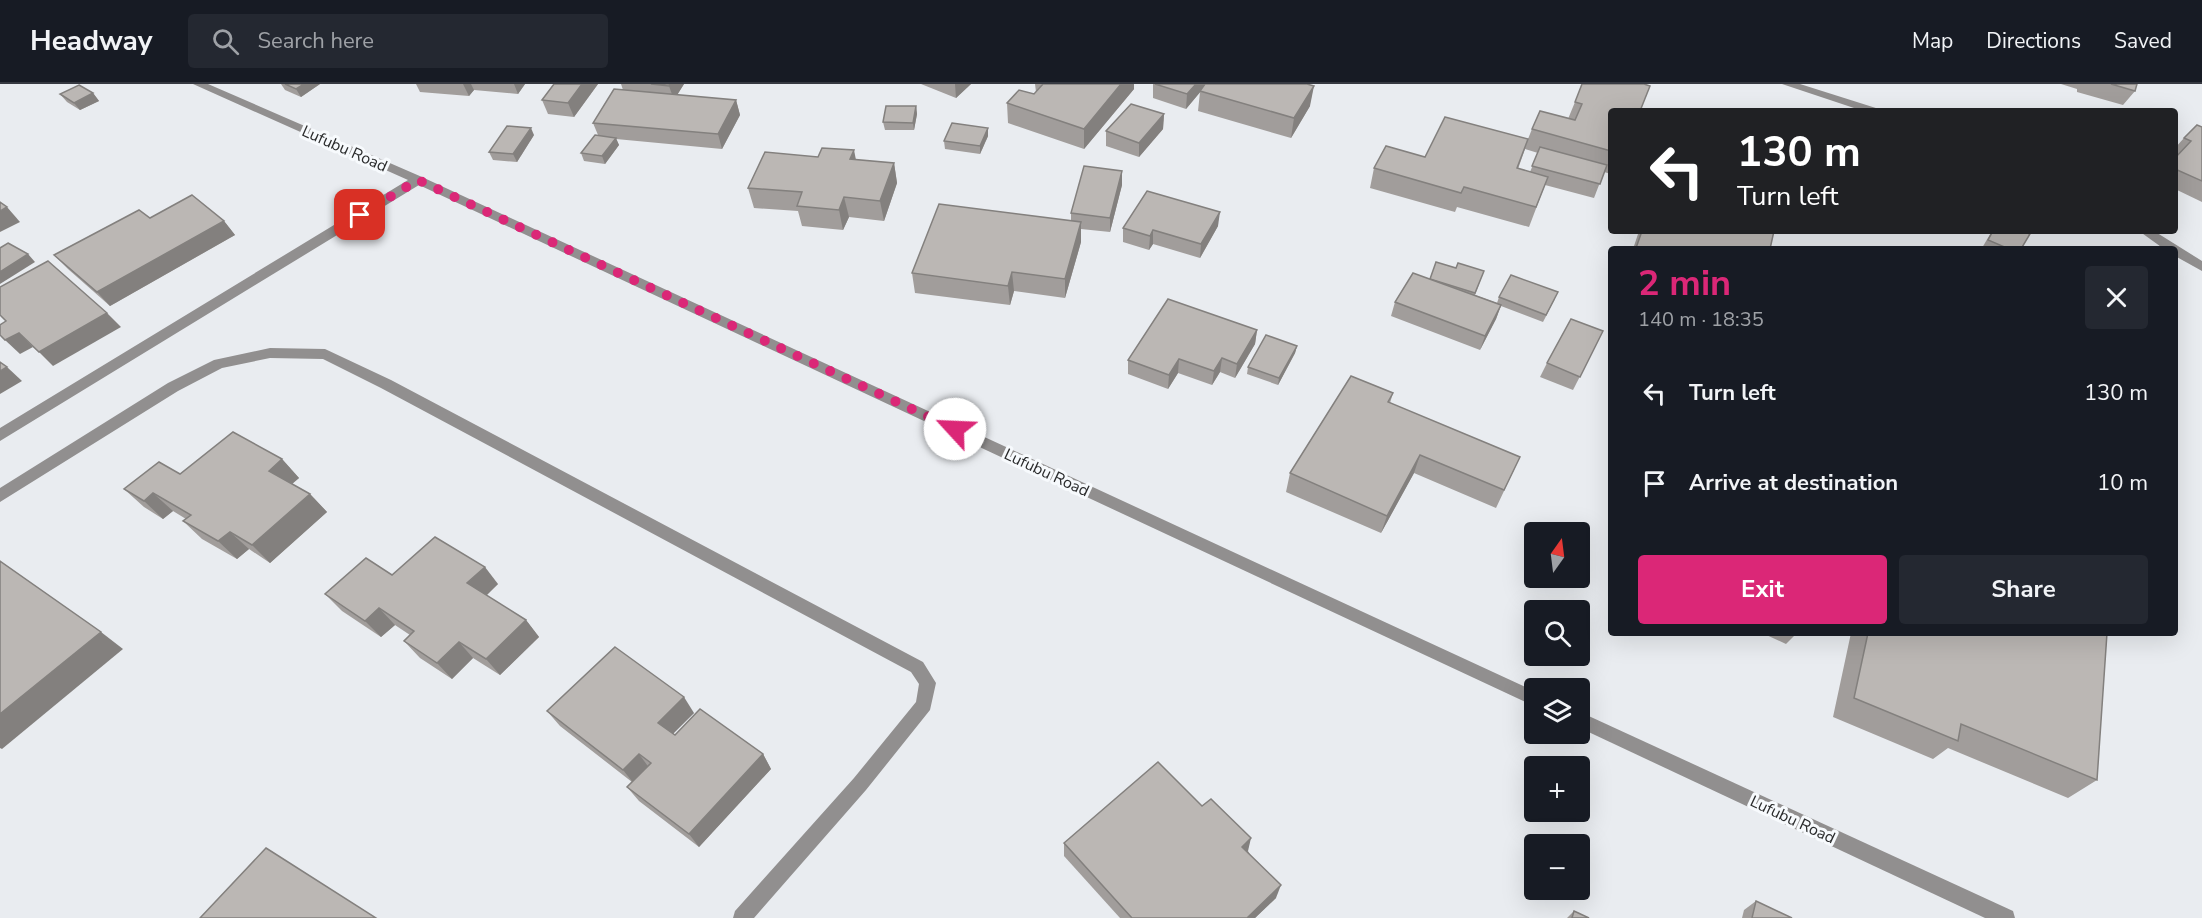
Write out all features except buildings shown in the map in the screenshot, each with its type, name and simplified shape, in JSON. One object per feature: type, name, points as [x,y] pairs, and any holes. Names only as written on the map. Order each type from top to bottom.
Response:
[{"type":"street","name":"Lufubu Road","points":[[199,84],[418,180],[1524,694]]},
{"type":"street","points":[[1788,84],[1865,108]]},
{"type":"street","points":[[0,435],[418,180]]},
{"type":"street","points":[[2150,234],[2169,246]]},
{"type":"street","points":[[2178,252],[2202,267]]},
{"type":"street","points":[[0,496],[173,387],[219,364],[270,353],[325,354],[386,384],[916,668],[928,683],[924,705],[860,784],[742,918]]},
{"type":"street","name":"Lufubu Road","points":[[1590,725],[2006,918]]},
{"type":"route","points":[[360,215],[418,180],[955,429]]}]
